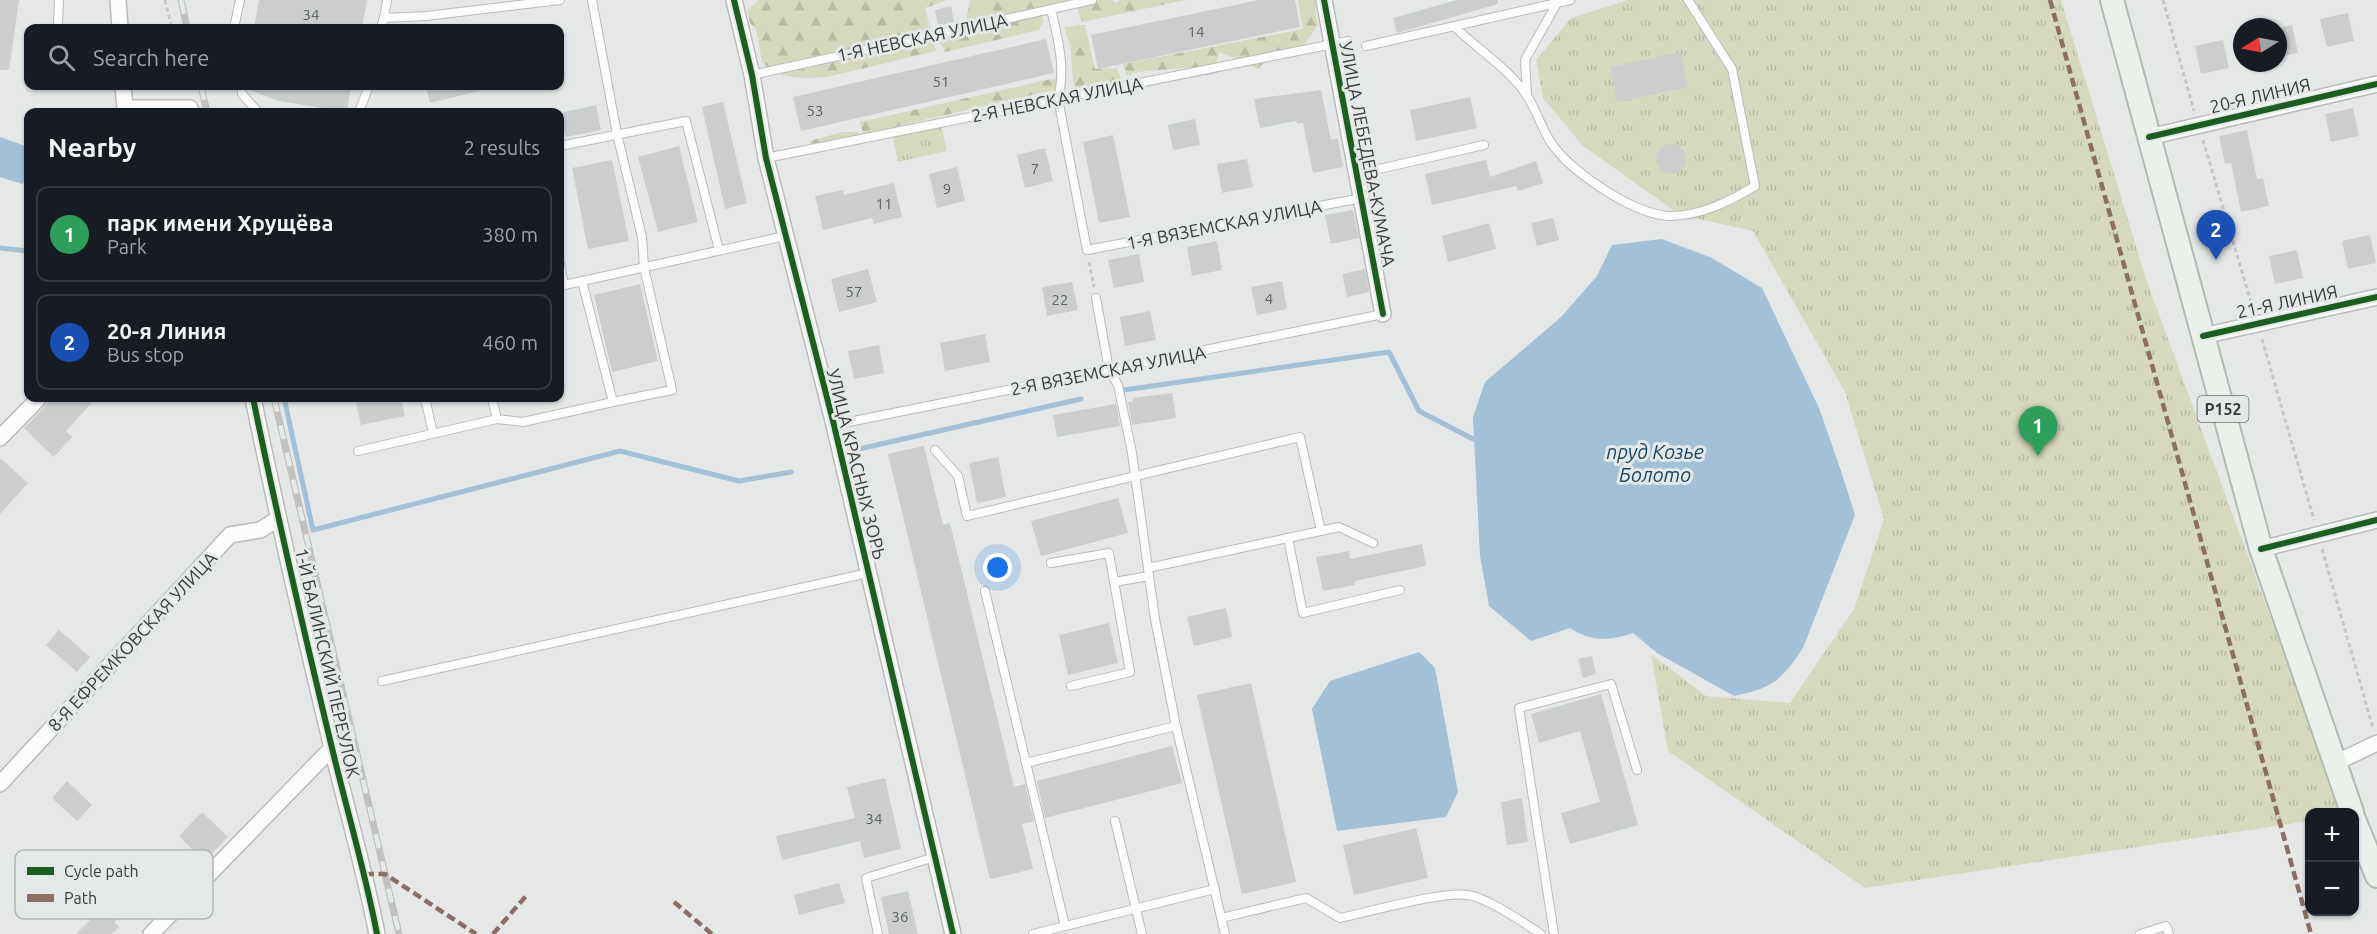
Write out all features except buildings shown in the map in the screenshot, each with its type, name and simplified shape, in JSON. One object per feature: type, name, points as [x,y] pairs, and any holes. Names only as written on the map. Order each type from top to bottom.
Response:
[{"type":"main road","name":"Р152","points":[[2112,0],[2261,549],[2333,764],[2350,808]]},
{"type":"main road","points":[[2359,829],[2377,876]]},
{"type":"street","points":[[118,0],[120,24]]},
{"type":"street","name":"УЛИЦА КРАСНЫХ ЗОРЬ","points":[[734,0],[752,75],[766,158],[834,425],[953,934]]},
{"type":"street","name":"УЛИЦА ЛЕБЕДЕВА-КУМАЧА","points":[[1324,0],[1340,43],[1357,174],[1383,314]]},
{"type":"street","name":"20-Я ЛИНИЯ","points":[[2149,137],[2377,84]]},
{"type":"street","points":[[123,90],[125,108],[190,108]]},
{"type":"street","name":"21-Я ЛИНИЯ","points":[[2203,336],[2257,322],[2377,297]]},
{"type":"street","points":[[0,438],[35,402]]},
{"type":"street","name":"1-Й БАЛИНСКИЙ ПЕРЕУЛОК","points":[[254,402],[278,519],[332,752],[365,874],[377,934]]},
{"type":"street","name":"8-Я ЕФРЕМКОВСКАЯ УЛИЦА","points":[[0,784],[230,535],[260,530],[278,519]]},
{"type":"street","points":[[2261,549],[2377,519]]},
{"type":"street","points":[[2333,764],[2375,737]]},
{"type":"street","points":[[213,870],[327,753],[332,752]]},
{"type":"street","points":[[151,934],[166,919]]},
{"type":"lane","points":[[58,22],[59,0]]},
{"type":"lane","points":[[235,24],[240,0]]},
{"type":"lane","points":[[382,24],[387,0]]},
{"type":"lane","points":[[384,18],[426,16],[560,0]]},
{"type":"lane","points":[[358,451],[497,419],[523,422],[672,390],[644,267],[642,237],[617,134],[592,0]]},
{"type":"lane","name":"1-Я НЕВСКАЯ УЛИЦА","points":[[752,75],[1092,0]]},
{"type":"lane","points":[[1366,46],[1570,0]]},
{"type":"lane","points":[[1455,27],[1512,78],[1527,95],[1553,145],[1599,189],[1652,212],[1671,216],[1721,206],[1755,186],[1732,69],[1688,0]]},
{"type":"lane","points":[[1527,95],[1525,60],[1557,3]]},
{"type":"lane","points":[[1051,9],[1063,64],[1063,78],[1058,99],[1087,250]]},
{"type":"lane","name":"2-Я НЕВСКАЯ УЛИЦА","points":[[766,158],[1340,43]]},
{"type":"lane","points":[[242,90],[242,94],[254,108]]},
{"type":"lane","points":[[361,108],[367,90]]},
{"type":"lane","points":[[564,145],[686,120],[719,250]]},
{"type":"lane","points":[[1357,174],[1484,145]]},
{"type":"lane","name":"1-Я ВЯЗЕМСКАЯ УЛИЦА","points":[[1087,250],[1362,198]]},
{"type":"lane","points":[[564,285],[785,236]]},
{"type":"lane","points":[[582,281],[613,402]]},
{"type":"lane","points":[[1096,298],[1109,370],[1118,385],[1135,475],[1148,572],[1176,726],[1225,934]]},
{"type":"lane","name":"2-Я ВЯЗЕМСКАЯ УЛИЦА","points":[[834,425],[1383,314]]},
{"type":"lane","points":[[426,402],[433,434]]},
{"type":"lane","points":[[493,402],[497,419]]},
{"type":"lane","points":[[935,450],[958,476],[967,516],[1300,437],[1321,531]]},
{"type":"lane","points":[[1114,582],[1339,527],[1373,543]]},
{"type":"lane","points":[[1288,538],[1303,613],[1400,590]]},
{"type":"lane","points":[[1051,563],[1108,553],[1130,672],[1071,686]]},
{"type":"lane","points":[[382,681],[868,573]]},
{"type":"lane","points":[[985,591],[1065,926]]},
{"type":"lane","points":[[1554,934],[1519,708],[1611,684],[1637,770]]},
{"type":"lane","points":[[1026,762],[1176,726]]},
{"type":"lane","points":[[1115,821],[1142,934]]},
{"type":"lane","points":[[878,934],[866,878],[935,857]]},
{"type":"lane","points":[[1033,934],[1215,889]]},
{"type":"lane","points":[[1221,918],[1306,898],[1341,918],[1434,898],[1468,895],[1509,913],[1541,934]]},
{"type":"lane","points":[[2140,934],[2166,926],[2169,934]]},
{"type":"path","points":[[165,0],[171,24]]},
{"type":"path","points":[[2163,0],[2375,737]]},
{"type":"path","points":[[1087,250],[1096,298]]},
{"type":"green space","points":[[759,0],[947,0],[925,8],[936,51],[827,77],[809,78],[784,75],[762,62],[756,29],[750,23],[747,11]]},
{"type":"green space","points":[[970,0],[1071,0],[1028,9],[982,25],[965,26]]},
{"type":"green space","points":[[1074,0],[1113,0],[1115,3],[1121,0],[1186,0],[1082,22]]},
{"type":"green space","points":[[1298,0],[1318,0],[1315,10],[1318,25],[1302,48],[1267,59],[1258,69],[1219,52],[1216,63],[1225,70],[1207,76],[1194,67],[1137,72],[1127,76],[1123,64],[1303,29]]},
{"type":"green space","points":[[1628,0],[2061,0],[2146,279],[2341,808],[2305,808],[2305,822],[1865,888],[1668,751],[1651,654],[1706,696],[1790,703],[1854,609],[1884,519],[1845,392],[1753,231],[1680,215],[1583,146],[1543,98],[1536,60],[1571,18]]},
{"type":"green space","points":[[1041,14],[1044,21],[1039,30],[945,52],[938,40],[945,29],[960,29],[970,34]]},
{"type":"green space","points":[[1085,25],[1095,69],[1117,68],[1125,92],[1114,96],[1097,92],[1103,85],[1074,90],[1070,44],[1064,27]]},
{"type":"green space","points":[[1056,78],[1058,89],[863,134],[860,122]]},
{"type":"green space","points":[[941,126],[947,151],[898,162],[893,137]]},
{"type":"green space","points":[[843,132],[859,132],[859,139],[813,148],[809,141]]},
{"type":"water","points":[[0,137],[24,146],[24,182],[22,184],[0,177]]},
{"type":"water","name":"пруд Козье Болото","points":[[1662,239],[1712,258],[1762,288],[1819,408],[1855,515],[1803,648],[1782,676],[1758,690],[1734,696],[1657,653],[1633,633],[1616,638],[1600,639],[1586,636],[1570,628],[1531,641],[1489,606],[1480,556],[1473,417],[1485,382],[1561,317],[1597,276],[1612,245]]},
{"type":"water","points":[[1419,652],[1435,668],[1458,792],[1446,817],[1337,831],[1312,709],[1330,681]]},
{"type":"waterway","points":[[0,248],[24,251]]},
{"type":"waterway","points":[[1124,390],[1389,352],[1419,411],[1475,440]]},
{"type":"waterway","points":[[850,451],[1081,399]]},
{"type":"waterway","points":[[285,402],[313,530],[620,451],[739,481],[791,472]]},
{"type":"railway","points":[[181,0],[186,24]]},
{"type":"railway","points":[[202,90],[206,108]]},
{"type":"railway","points":[[275,402],[399,934]]},
{"type":"marked path","points":[[2050,0],[2311,934]]},
{"type":"marked path","points":[[365,874],[385,874],[476,934]]},
{"type":"marked path","points":[[493,934],[526,896]]},
{"type":"marked path","points":[[674,902],[712,934]]},
{"type":"cycle path","points":[[734,0],[752,75],[766,158],[834,425],[953,934]]},
{"type":"cycle path","points":[[1324,0],[1383,314]]},
{"type":"cycle path","points":[[2149,137],[2377,84]]},
{"type":"cycle path","points":[[2203,336],[2377,297]]},
{"type":"cycle path","points":[[254,402],[301,617],[377,934]]},
{"type":"cycle path","points":[[2261,549],[2377,520]]},
{"type":"place","name":"20-я Линия","points":[[2216,260]]},
{"type":"place","name":"парк имени Хрущёва","points":[[2038,456]]}]
